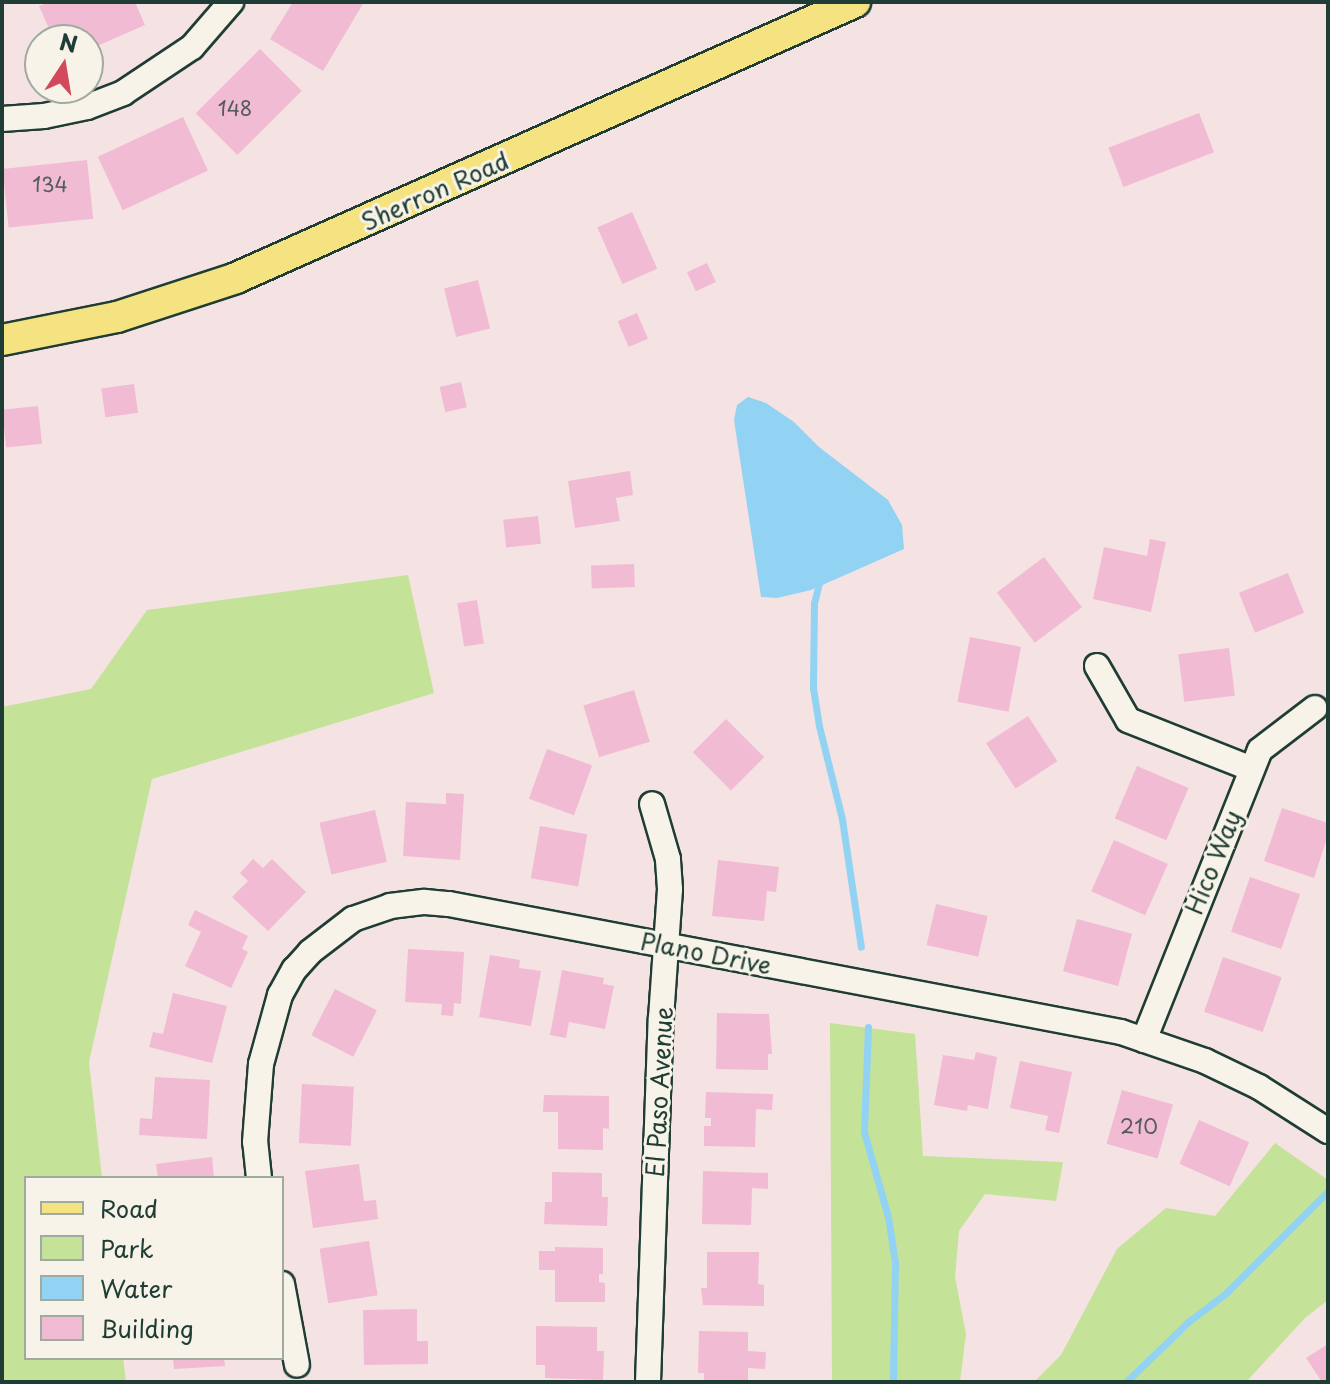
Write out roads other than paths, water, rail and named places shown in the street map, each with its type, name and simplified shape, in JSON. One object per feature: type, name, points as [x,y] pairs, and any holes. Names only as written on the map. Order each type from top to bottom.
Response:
[{"type":"main road","name":"Sherron Road","points":[[2,340],[117,317],[236,278],[855,2]]},
{"type":"street","points":[[2,119],[44,116],[87,107],[123,93],[192,47],[231,2]]},
{"type":"street","points":[[1097,666],[1128,720],[1252,769]]},
{"type":"street","name":"Hico Way","points":[[1144,1040],[1260,750],[1315,708]]},
{"type":"street","name":"El Paso Avenue","points":[[648,1382],[670,889],[668,859],[652,804]]},
{"type":"street","name":"Plano Drive","points":[[259,1176],[256,1101],[271,1021],[280,995],[294,970],[310,952],[353,919],[390,906],[449,904],[1121,1032],[1205,1061],[1259,1087],[1328,1131]]},
{"type":"street","points":[[284,1295],[297,1365]]},
{"type":"water","points":[[748,397],[766,403],[794,422],[819,447],[888,500],[902,525],[904,549],[811,590],[777,598],[761,597],[734,420],[737,405]]},
{"type":"waterway","points":[[820,579],[814,603],[813,688],[842,819],[861,947]]},
{"type":"waterway","points":[[868,1027],[864,1132],[888,1217],[895,1262],[893,1382]]},
{"type":"waterway","points":[[1126,1382],[1188,1322],[1226,1293],[1328,1191]]}]
